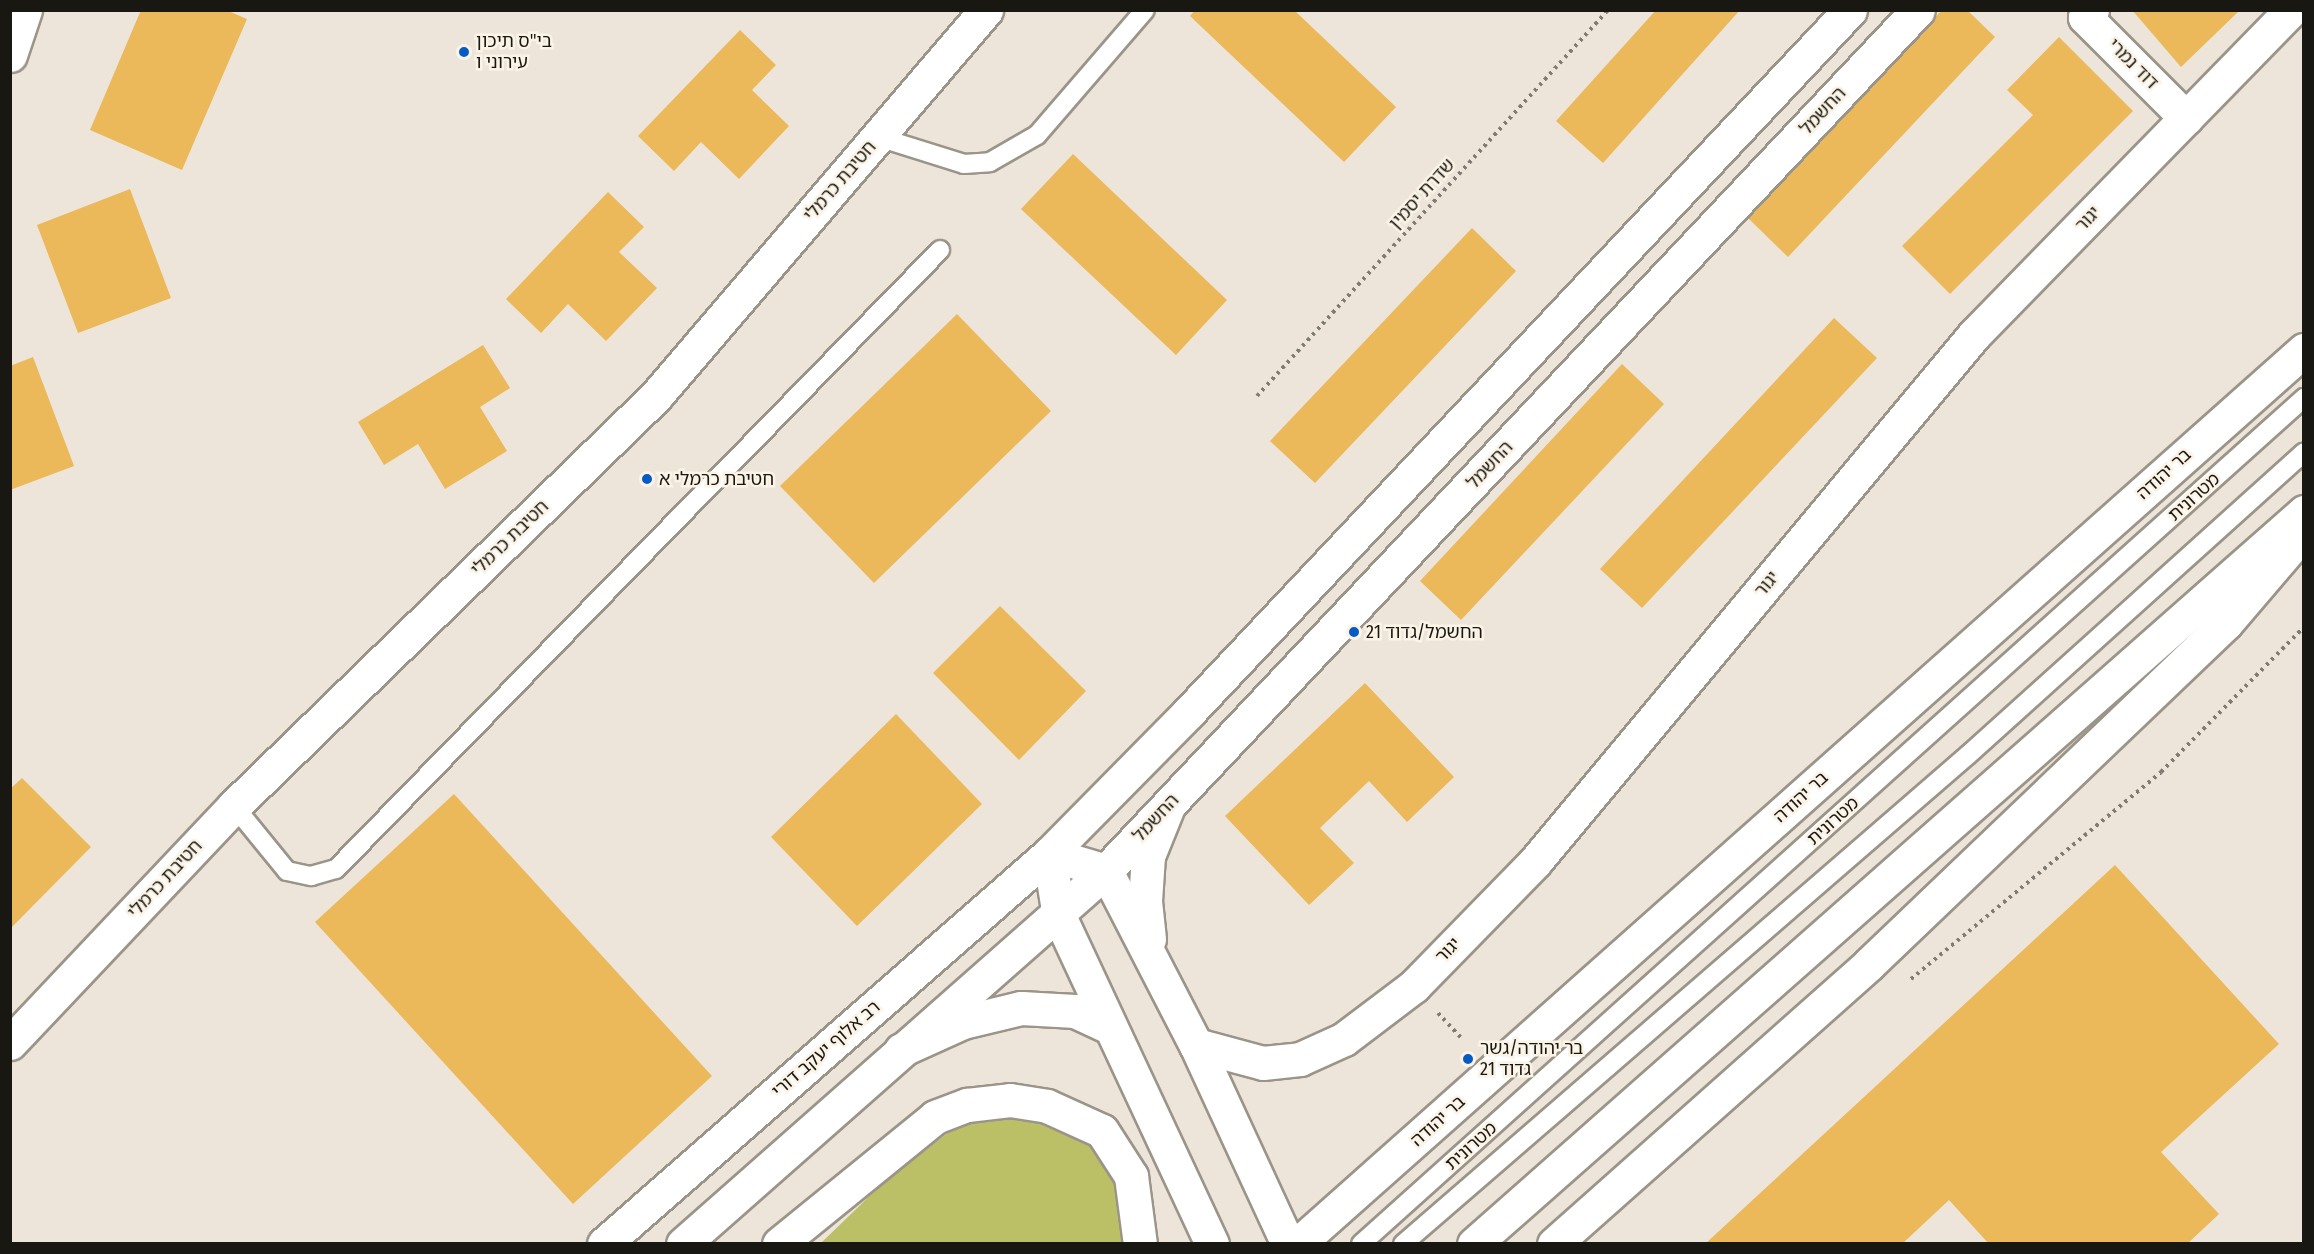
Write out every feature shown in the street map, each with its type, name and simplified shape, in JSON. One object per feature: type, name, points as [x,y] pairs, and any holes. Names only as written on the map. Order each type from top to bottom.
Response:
[{"type":"main road","points":[[10,54],[25,10]]},
{"type":"main road","name":"חטיבת כרמלי","points":[[10,1043],[234,806],[656,396],[986,10]]},
{"type":"main road","points":[[1048,854],[1190,712],[1850,10]]},
{"type":"main road","name":"החשמל","points":[[1059,916],[1106,871],[1918,10]]},
{"type":"main road","name":"דוד נמרי","points":[[2092,10],[2085,17],[2186,118]]},
{"type":"main road","name":"יגור","points":[[1196,1046],[1263,1063],[1300,1059],[1344,1039],[1413,986],[1535,862],[1974,335],[2291,10]]},
{"type":"main road","name":"בר יהודה","points":[[1298,1244],[2304,350]]},
{"type":"main road","points":[[1474,1244],[2304,512]]},
{"type":"main road","points":[[1554,1244],[1869,964],[2226,623],[2304,532]]},
{"type":"main road","points":[[1151,956],[1145,901],[1148,856],[1169,804]]},
{"type":"main road","points":[[1048,854],[1106,871],[1196,1046],[1288,1244]]},
{"type":"main road","points":[[1048,854],[1059,916],[1107,1026],[1170,1151],[1212,1244]]},
{"type":"main road","name":"רב אלוף יעקב דורי","points":[[604,1244],[1048,854]]},
{"type":"main road","points":[[683,1244],[901,1050],[1059,916]]},
{"type":"main road","points":[[901,1050],[963,1022],[1021,1008],[1075,1011],[1107,1026]]},
{"type":"main road","points":[[779,1244],[935,1117],[967,1105],[1010,1100],[1047,1106],[1102,1131],[1131,1176],[1140,1244]]},
{"type":"lane","points":[[878,137],[964,164],[990,162],[1037,135],[1144,10]]},
{"type":"lane","points":[[234,806],[287,871],[311,876],[336,869],[940,250]]},
{"type":"lane","name":"מטרונית","points":[[1361,1244],[2304,398]]},
{"type":"lane","name":"מטרונית","points":[[1403,1244],[1968,755],[2304,452]]},
{"type":"path","name":"שדרת יסמין","points":[[1257,396],[1608,10]]},
{"type":"path","points":[[1904,985],[2161,772],[2304,627]]},
{"type":"green space","points":[[1002,1118],[1059,1122],[1085,1136],[1121,1181],[1126,1243],[820,1244],[884,1182],[958,1125]]},
{"type":"building","points":[[141,10],[226,10],[247,19],[182,170],[90,130]]},
{"type":"building","points":[[1195,10],[1294,10],[1396,107],[1344,162],[1190,16]]},
{"type":"building","points":[[1656,10],[1740,10],[1603,163],[1556,121]]},
{"type":"building","points":[[1942,10],[1967,10],[1995,37],[1788,257],[1748,218]]},
{"type":"building","points":[[2132,10],[2240,10],[2181,67]]},
{"type":"building","points":[[740,30],[776,65],[752,90],[789,126],[739,179],[701,142],[674,171],[638,136]]},
{"type":"building","points":[[2059,37],[2133,111],[1950,294],[1902,246],[2033,115],[2007,90]]},
{"type":"building","points":[[1073,154],[1227,300],[1176,355],[1021,209]]},
{"type":"building","points":[[130,189],[171,298],[78,333],[37,225]]},
{"type":"building","points":[[608,192],[644,227],[619,252],[657,288],[606,341],[568,304],[541,333],[506,299]]},
{"type":"building","points":[[1472,228],[1516,271],[1315,483],[1270,441]]},
{"type":"building","points":[[957,314],[1051,411],[874,583],[780,486]]},
{"type":"building","points":[[1834,318],[1877,358],[1642,608],[1600,569]]},
{"type":"building","points":[[483,345],[510,388],[480,407],[507,451],[445,489],[418,444],[384,465],[358,422]]},
{"type":"building","points":[[33,357],[74,466],[10,490],[10,366]]},
{"type":"building","points":[[1622,364],[1664,404],[1461,620],[1420,581]]},
{"type":"building","points":[[1000,606],[1086,691],[1019,760],[933,673]]},
{"type":"building","points":[[1365,683],[1454,777],[1407,822],[1369,781],[1320,828],[1354,863],[1309,905],[1225,816]]},
{"type":"building","points":[[896,714],[982,804],[857,926],[771,837]]},
{"type":"building","points":[[22,778],[91,847],[10,929],[10,789]]},
{"type":"building","points":[[454,794],[712,1076],[573,1204],[315,922]]},
{"type":"building","points":[[2115,865],[2279,1044],[2161,1152],[2219,1214],[2187,1244],[1989,1244],[1949,1200],[1902,1244],[1705,1244]]},
{"type":"place","name":"בי\"ס תיכון עירוני ו","points":[[464,52]]},
{"type":"place","name":"חטיבת כרמלי א","points":[[647,479]]},
{"type":"place","name":"החשמל/גדוד 21","points":[[1354,632]]},
{"type":"place","name":"בר יהודה/גשר גדוד 21","points":[[1468,1059]]}]
